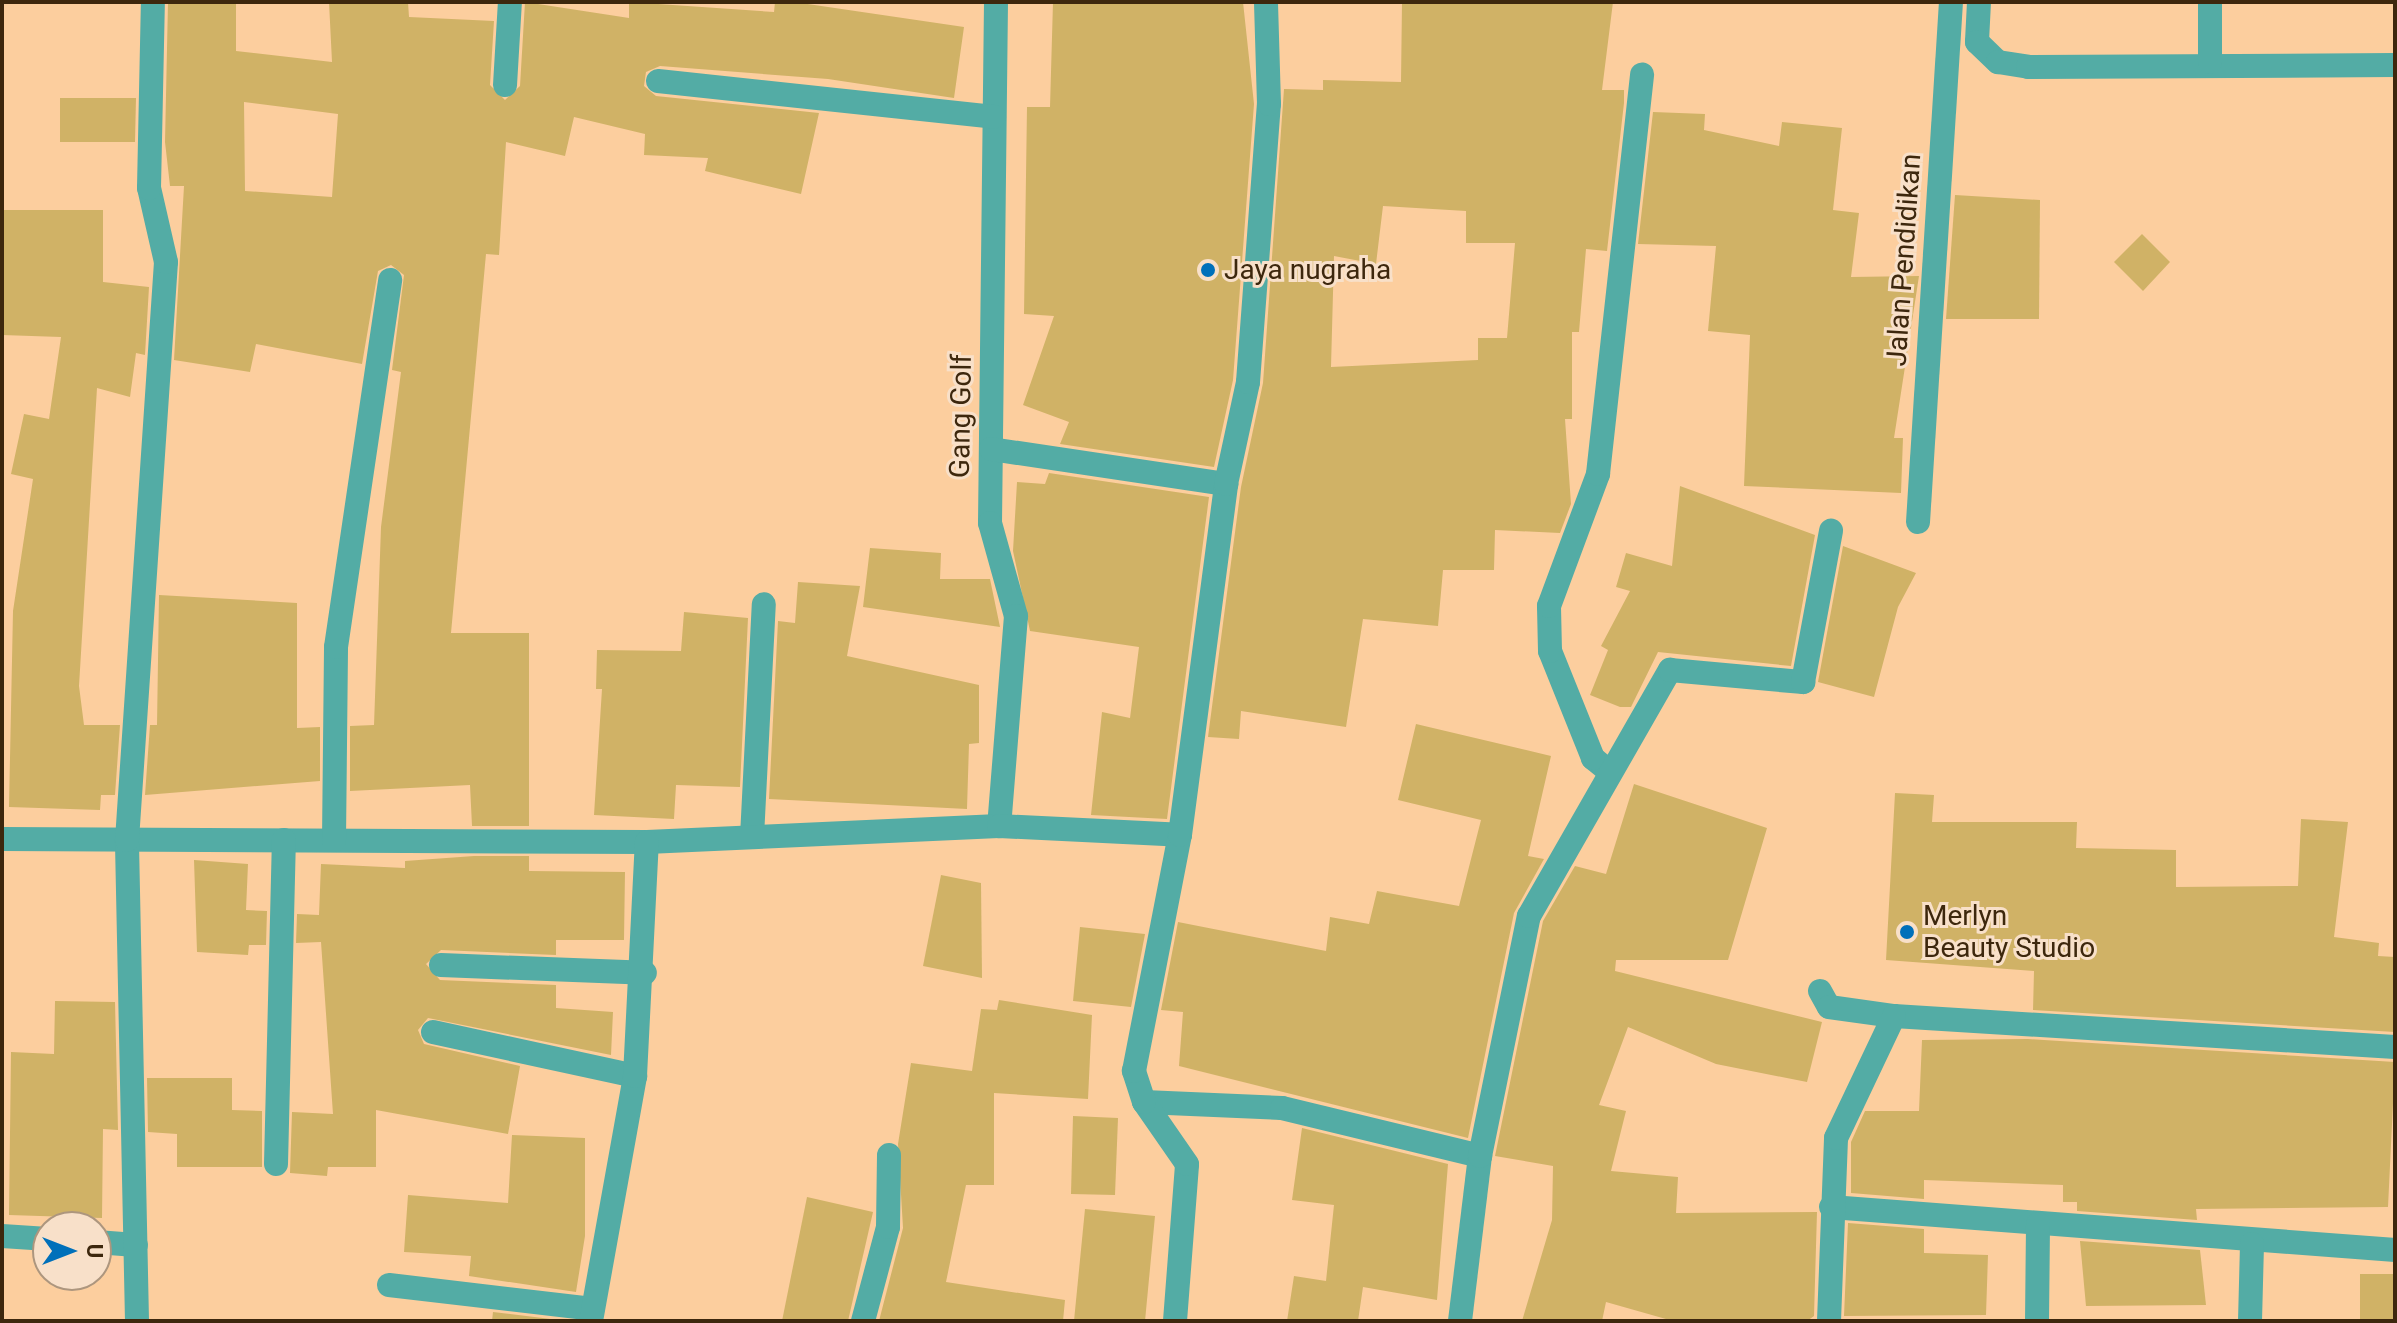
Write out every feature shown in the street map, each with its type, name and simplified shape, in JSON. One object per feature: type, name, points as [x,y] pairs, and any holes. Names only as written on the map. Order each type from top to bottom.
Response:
[{"type":"street","points":[[137,1321],[127,840],[166,262],[149,188],[153,2]]},
{"type":"street","points":[[505,85],[510,2]]},
{"type":"street","name":"Gang Golf","points":[[996,2],[990,523],[1016,616],[999,826]]},
{"type":"street","points":[[1175,1321],[1187,1164],[1144,1102],[1134,1071],[1180,835],[1226,484],[1248,382],[1269,104],[1266,2]]},
{"type":"street","name":"Jalan Pendidikan","points":[[1918,522],[1951,2]]},
{"type":"street","points":[[1979,2],[1977,42],[1998,62],[2395,65]]},
{"type":"street","points":[[2210,2],[2210,62]]},
{"type":"street","points":[[1610,772],[1593,758],[1550,651],[1549,606],[1598,474],[1642,74]]},
{"type":"street","points":[[658,81],[994,117]]},
{"type":"street","points":[[334,840],[336,647],[390,280]]},
{"type":"street","points":[[991,449],[1226,484]]},
{"type":"street","points":[[1460,1321],[1480,1156],[1529,916],[1670,670],[1803,682],[1831,531]]},
{"type":"street","points":[[752,837],[764,604]]},
{"type":"street","points":[[2,839],[647,842],[999,826],[1180,835]]},
{"type":"street","points":[[276,1164],[284,840]]},
{"type":"street","points":[[389,1285],[592,1315],[635,1076],[645,973],[647,842]]},
{"type":"street","points":[[441,965],[645,973]]},
{"type":"street","points":[[1820,991],[1829,1007],[1894,1016],[2395,1047]]},
{"type":"street","points":[[1829,1321],[1836,1138],[1894,1016]]},
{"type":"street","points":[[433,1032],[635,1076]]},
{"type":"street","points":[[1144,1102],[1282,1108],[1480,1156]]},
{"type":"street","points":[[863,1321],[888,1227],[889,1155]]},
{"type":"street","points":[[1831,1207],[2252,1244],[2395,1250]]},
{"type":"street","points":[[2037,1321],[2038,1224]]},
{"type":"street","points":[[2,1236],[32,1238]]},
{"type":"street","points":[[112,1243],[136,1245]]},
{"type":"street","points":[[2250,1321],[2252,1244]]},
{"type":"building","points":[[168,2],[236,2],[236,51],[332,62],[329,2],[408,2],[409,17],[494,21],[490,85],[505,100],[520,86],[525,2],[629,18],[629,2],[774,12],[775,2],[794,2],[964,27],[954,98],[828,79],[660,66],[646,72],[644,86],[656,96],[819,113],[801,194],[705,171],[708,158],[644,155],[645,134],[574,117],[565,156],[506,142],[499,255],[486,254],[451,633],[529,633],[529,826],[472,826],[470,785],[350,791],[350,726],[374,725],[381,527],[401,372],[392,370],[404,275],[391,265],[378,271],[362,364],[256,344],[250,372],[174,360],[184,186],[170,186],[165,142]],"holes":[[[244,102],[338,114],[332,197],[245,191]]]},
{"type":"building","points":[[1053,2],[1243,2],[1254,104],[1233,380],[1214,467],[1060,444],[1069,422],[1023,405],[1054,316],[1024,314],[1027,107],[1050,107]]},
{"type":"building","points":[[1402,2],[1613,2],[1602,90],[1624,90],[1624,103],[1607,251],[1586,249],[1579,332],[1572,332],[1572,419],[1565,419],[1571,504],[1560,533],[1495,530],[1494,570],[1443,570],[1438,626],[1363,619],[1346,727],[1241,711],[1239,739],[1208,737],[1241,487],[1263,383],[1284,89],[1323,90],[1323,80],[1401,82]],"holes":[[[1383,206],[1466,211],[1466,243],[1515,243],[1507,338],[1478,338],[1478,360],[1331,367],[1334,256],[1376,264]]]},
{"type":"building","points":[[60,98],[136,98],[135,142],[60,142]]},
{"type":"building","points":[[1653,112],[1705,114],[1704,130],[1779,146],[1782,122],[1842,128],[1833,210],[1859,213],[1851,277],[1919,276],[1894,438],[1903,438],[1901,493],[1744,486],[1750,335],[1708,331],[1716,246],[1638,244]]},
{"type":"building","points":[[1955,195],[2040,200],[2039,319],[1946,319]]},
{"type":"building","points":[[2,210],[103,210],[103,282],[149,287],[145,355],[136,353],[130,397],[97,388],[79,686],[84,725],[120,725],[115,795],[101,795],[100,810],[9,807],[13,611],[33,479],[11,474],[24,414],[49,419],[61,337],[2,335]]},
{"type":"building","points":[[2142,234],[2170,262],[2143,291],[2114,262]]},
{"type":"building","points":[[1049,473],[1209,497],[1167,819],[1091,815],[1102,712],[1130,718],[1139,647],[1030,631],[1013,551],[1017,482],[1045,484]]},
{"type":"building","points":[[1680,486],[1815,535],[1791,666],[1658,652],[1631,707],[1620,707],[1590,695],[1608,650],[1601,646],[1630,591],[1616,587],[1626,553],[1672,566]]},
{"type":"building","points":[[1843,546],[1916,573],[1898,607],[1874,697],[1818,682]]},
{"type":"building","points":[[870,548],[941,553],[940,579],[990,579],[1000,627],[863,607]]},
{"type":"building","points":[[798,582],[860,586],[847,656],[979,685],[979,743],[969,744],[967,809],[769,799],[778,621],[795,623]]},
{"type":"building","points":[[159,595],[297,603],[297,728],[320,727],[320,781],[145,795],[150,725],[157,725]]},
{"type":"building","points":[[684,612],[748,618],[740,787],[676,785],[674,819],[594,815],[602,689],[596,689],[597,650],[681,651]]},
{"type":"building","points":[[1416,724],[1551,756],[1528,856],[1544,859],[1514,913],[1468,1138],[1179,1066],[1183,1012],[1161,1010],[1178,922],[1326,951],[1330,917],[1369,924],[1377,891],[1459,906],[1481,820],[1398,800]]},
{"type":"building","points":[[1634,784],[1767,828],[1728,960],[1616,960],[1615,971],[1822,1022],[1807,1082],[1716,1064],[1628,1027],[1599,1105],[1626,1111],[1611,1171],[1678,1177],[1676,1213],[1817,1212],[1814,1316],[1807,1321],[1673,1321],[1606,1302],[1602,1321],[1522,1321],[1552,1220],[1553,1166],[1495,1156],[1543,921],[1575,866],[1606,874]]},
{"type":"building","points":[[1895,793],[1934,795],[1932,822],[2077,822],[2076,848],[2176,850],[2176,887],[2298,886],[2301,819],[2348,822],[2334,937],[2379,943],[2378,956],[2395,957],[2395,1032],[2033,1010],[2034,971],[1886,960]]},
{"type":"building","points":[[529,856],[529,871],[625,872],[624,940],[556,940],[556,955],[441,950],[426,964],[440,980],[556,985],[556,1008],[613,1012],[611,1055],[428,1018],[418,1030],[424,1044],[520,1066],[508,1134],[376,1110],[376,1167],[328,1167],[327,1176],[290,1173],[292,1112],[333,1114],[321,942],[296,943],[297,914],[319,915],[321,864],[405,868],[405,861]]},
{"type":"building","points":[[194,860],[248,864],[246,910],[267,911],[266,945],[249,945],[248,955],[197,952]]},
{"type":"building","points":[[941,875],[981,883],[982,978],[923,966]]},
{"type":"building","points":[[1080,927],[1145,934],[1131,1007],[1073,1001]]},
{"type":"building","points":[[999,1000],[1092,1015],[1088,1099],[994,1093],[994,1185],[966,1185],[946,1282],[1065,1300],[1063,1321],[879,1321],[903,1228],[898,1144],[911,1063],[972,1071],[981,1009],[997,1010]]},
{"type":"building","points":[[55,1001],[115,1002],[118,1130],[103,1129],[102,1211],[32,1211],[32,1216],[9,1215],[11,1052],[54,1054]]},
{"type":"building","points":[[2028,1039],[2395,1062],[2388,1207],[2196,1209],[2197,1220],[2077,1211],[2077,1202],[2063,1202],[2063,1185],[1924,1180],[1924,1199],[1851,1193],[1851,1142],[1865,1111],[1919,1111],[1922,1040]]},
{"type":"building","points":[[147,1078],[232,1078],[232,1110],[262,1111],[262,1167],[177,1167],[177,1134],[148,1132]]},
{"type":"building","points":[[1073,1116],[1118,1118],[1115,1195],[1071,1194]]},
{"type":"building","points":[[1302,1128],[1448,1164],[1437,1300],[1363,1287],[1358,1321],[1287,1321],[1294,1276],[1326,1281],[1334,1205],[1292,1200]]},
{"type":"building","points":[[512,1135],[585,1138],[585,1236],[576,1292],[469,1276],[471,1256],[404,1252],[408,1195],[508,1203]]},
{"type":"building","points":[[807,1197],[873,1212],[848,1321],[782,1321]]},
{"type":"building","points":[[1085,1209],[1155,1216],[1145,1321],[1074,1321]]},
{"type":"building","points":[[1848,1223],[1924,1229],[1924,1253],[1988,1255],[1986,1315],[1844,1316]]},
{"type":"building","points":[[2080,1241],[2200,1250],[2206,1305],[2086,1306]]},
{"type":"building","points":[[2360,1274],[2395,1274],[2395,1321],[2360,1321]]},
{"type":"building","points":[[493,1312],[567,1321],[492,1321]]},
{"type":"place","name":"Jaya nugraha","points":[[1208,270]]},
{"type":"place","name":"Merlyn Beauty Studio","points":[[1907,932]]}]
